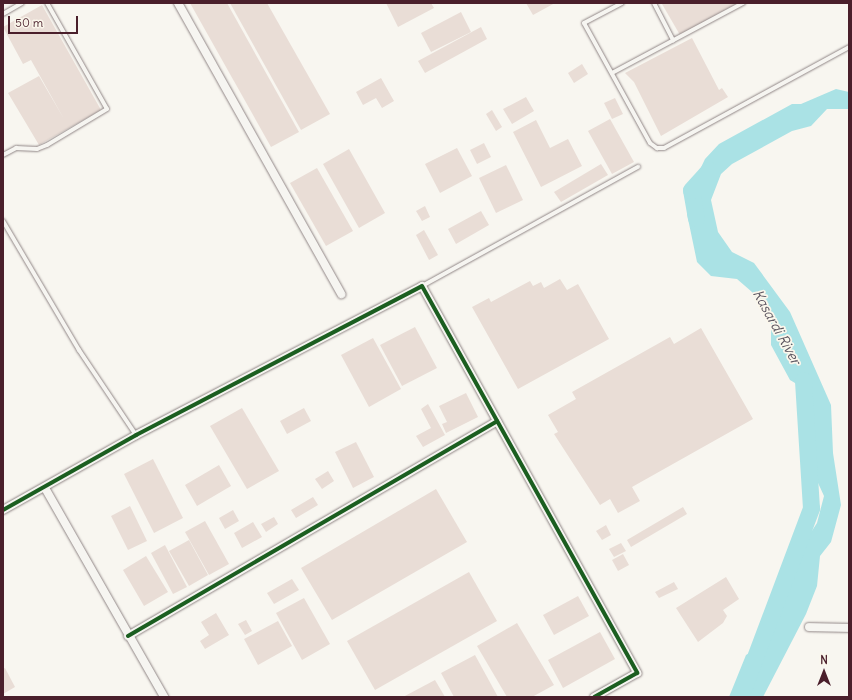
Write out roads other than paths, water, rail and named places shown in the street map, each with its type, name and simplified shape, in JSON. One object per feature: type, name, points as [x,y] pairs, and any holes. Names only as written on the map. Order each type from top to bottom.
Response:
[{"type":"street","points":[[178,3],[341,294]]},
{"type":"street","points":[[3,510],[136,436],[422,286],[637,673],[594,697]]},
{"type":"street","points":[[128,636],[497,421]]},
{"type":"street","points":[[45,488],[164,697]]},
{"type":"street","points":[[809,627],[849,628]]},
{"type":"lane","points":[[3,14],[22,3]]},
{"type":"lane","points":[[3,155],[16,148],[36,149],[47,145],[107,109],[48,3]]},
{"type":"lane","points":[[622,3],[584,23],[650,143],[664,148],[849,47]]},
{"type":"lane","points":[[654,3],[672,40]]},
{"type":"lane","points":[[612,73],[743,3]]},
{"type":"lane","points":[[422,286],[638,167]]},
{"type":"lane","points":[[3,221],[79,350],[136,436]]},
{"type":"water","points":[[836,89],[849,92],[849,109],[827,109],[811,126],[792,131],[732,164],[721,174],[711,200],[718,232],[732,252],[754,263],[790,312],[831,405],[833,453],[841,505],[831,542],[820,556],[817,586],[806,614],[763,697],[729,697],[746,655],[760,647],[779,617],[797,554],[817,523],[824,496],[808,461],[803,431],[806,411],[800,386],[790,380],[771,345],[771,323],[752,292],[737,279],[711,276],[697,262],[687,214],[695,180],[705,159],[719,144],[792,104],[801,104]]},
{"type":"waterway","name":"Kasardi River","points":[[696,218],[691,190],[709,170]]},
{"type":"waterway","name":"Kasardi River","points":[[740,697],[811,508],[803,380]]}]
